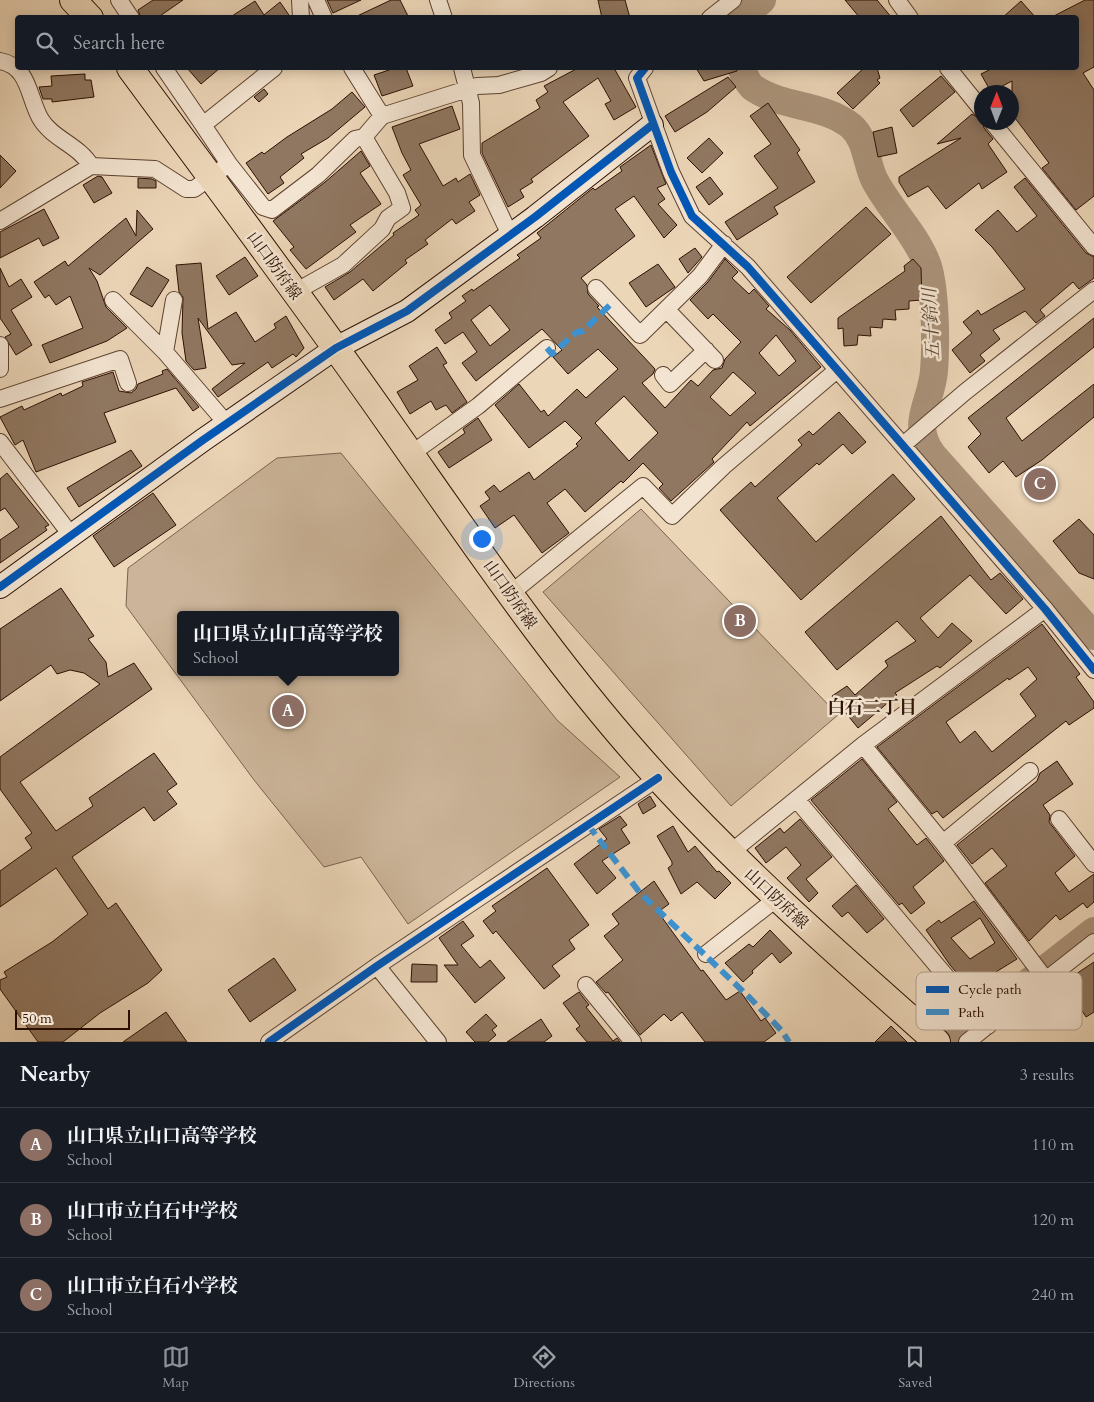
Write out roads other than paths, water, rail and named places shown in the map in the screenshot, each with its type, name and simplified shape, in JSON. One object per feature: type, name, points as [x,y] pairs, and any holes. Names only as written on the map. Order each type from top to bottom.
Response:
[{"type":"main road","points":[[74,0],[87,15]]},
{"type":"main road","name":"山口防府線","points":[[132,70],[220,171],[295,292],[510,594],[589,698],[658,778],[776,899],[916,1024]]},
{"type":"main road","name":"山口防府線","points":[[923,1030],[936,1042]]},
{"type":"street","points":[[119,0],[129,15]]},
{"type":"street","points":[[300,0],[301,15]]},
{"type":"street","points":[[316,0],[323,15]]},
{"type":"street","points":[[438,0],[443,15]]},
{"type":"street","points":[[714,15],[733,0]]},
{"type":"street","points":[[896,0],[908,15]]},
{"type":"street","points":[[0,61],[9,62],[15,67]]},
{"type":"street","points":[[18,70],[23,74],[39,116],[45,126],[79,151],[91,166]]},
{"type":"street","points":[[165,70],[203,125],[220,171],[263,207],[272,210],[318,175],[355,139],[364,137],[382,116],[468,88],[499,85],[546,70]]},
{"type":"street","points":[[203,125],[272,70]]},
{"type":"street","points":[[353,70],[382,116]]},
{"type":"street","points":[[463,70],[468,88],[473,125],[472,155],[510,235]]},
{"type":"street","points":[[950,70],[974,100]]},
{"type":"street","points":[[639,71],[652,124],[671,172],[692,216],[715,239],[724,244],[748,267],[837,370],[907,442],[1094,670]]},
{"type":"street","points":[[0,587],[336,348],[406,311],[510,235],[652,124]]},
{"type":"street","points":[[999,130],[1094,247]]},
{"type":"street","points":[[295,292],[343,264],[382,228],[388,218],[402,208],[397,193],[364,137]]},
{"type":"street","points":[[0,221],[91,166],[155,169],[186,189],[194,189],[220,171]]},
{"type":"street","points":[[596,288],[640,335],[700,276],[724,244]]},
{"type":"street","points":[[907,442],[935,417],[1094,290]]},
{"type":"street","points":[[113,300],[166,352],[227,424]]},
{"type":"street","points":[[166,352],[174,300]]},
{"type":"street","points":[[663,375],[670,384],[710,355],[667,310]]},
{"type":"street","points":[[0,345],[0,370]]},
{"type":"street","points":[[411,454],[478,406],[547,348]]},
{"type":"street","points":[[0,399],[120,359],[128,383]]},
{"type":"street","points":[[510,594],[643,486],[672,516],[724,466],[837,370]]},
{"type":"street","points":[[2,450],[71,535]]},
{"type":"street","points":[[730,853],[864,745],[1045,609]]},
{"type":"street","points":[[864,745],[942,843],[1040,972]]},
{"type":"street","points":[[942,843],[1030,771]]},
{"type":"street","points":[[270,1042],[377,966],[658,778]]},
{"type":"street","points":[[797,800],[942,972]]},
{"type":"street","points":[[1059,819],[1094,864]]},
{"type":"street","points":[[706,954],[776,899]]},
{"type":"street","points":[[1056,972],[1094,942]]},
{"type":"street","points":[[377,966],[438,1042]]},
{"type":"street","points":[[586,985],[633,1042]]},
{"type":"street","points":[[967,1042],[983,1030]]},
{"type":"waterway","name":"五十鈴川","points":[[744,15],[762,0]]},
{"type":"waterway","name":"五十鈴川","points":[[742,70],[749,83],[755,89],[778,100],[816,110],[840,119],[851,126],[860,138],[875,181],[921,250],[932,284],[935,347],[932,383],[922,423],[926,443],[932,454],[1094,636]]},
{"type":"waterway","points":[[1042,972],[1094,931]]},
{"type":"waterway","points":[[952,1042],[967,1030]]},
{"type":"place","name":"山口市立白石小学校","points":[[1040,484]]},
{"type":"place","name":"山口市立白石中学校","points":[[740,621]]},
{"type":"place","name":"山口県立山口高等学校","points":[[288,711]]},
{"type":"district","name":"白石二丁目","points":[[872,707]]}]
